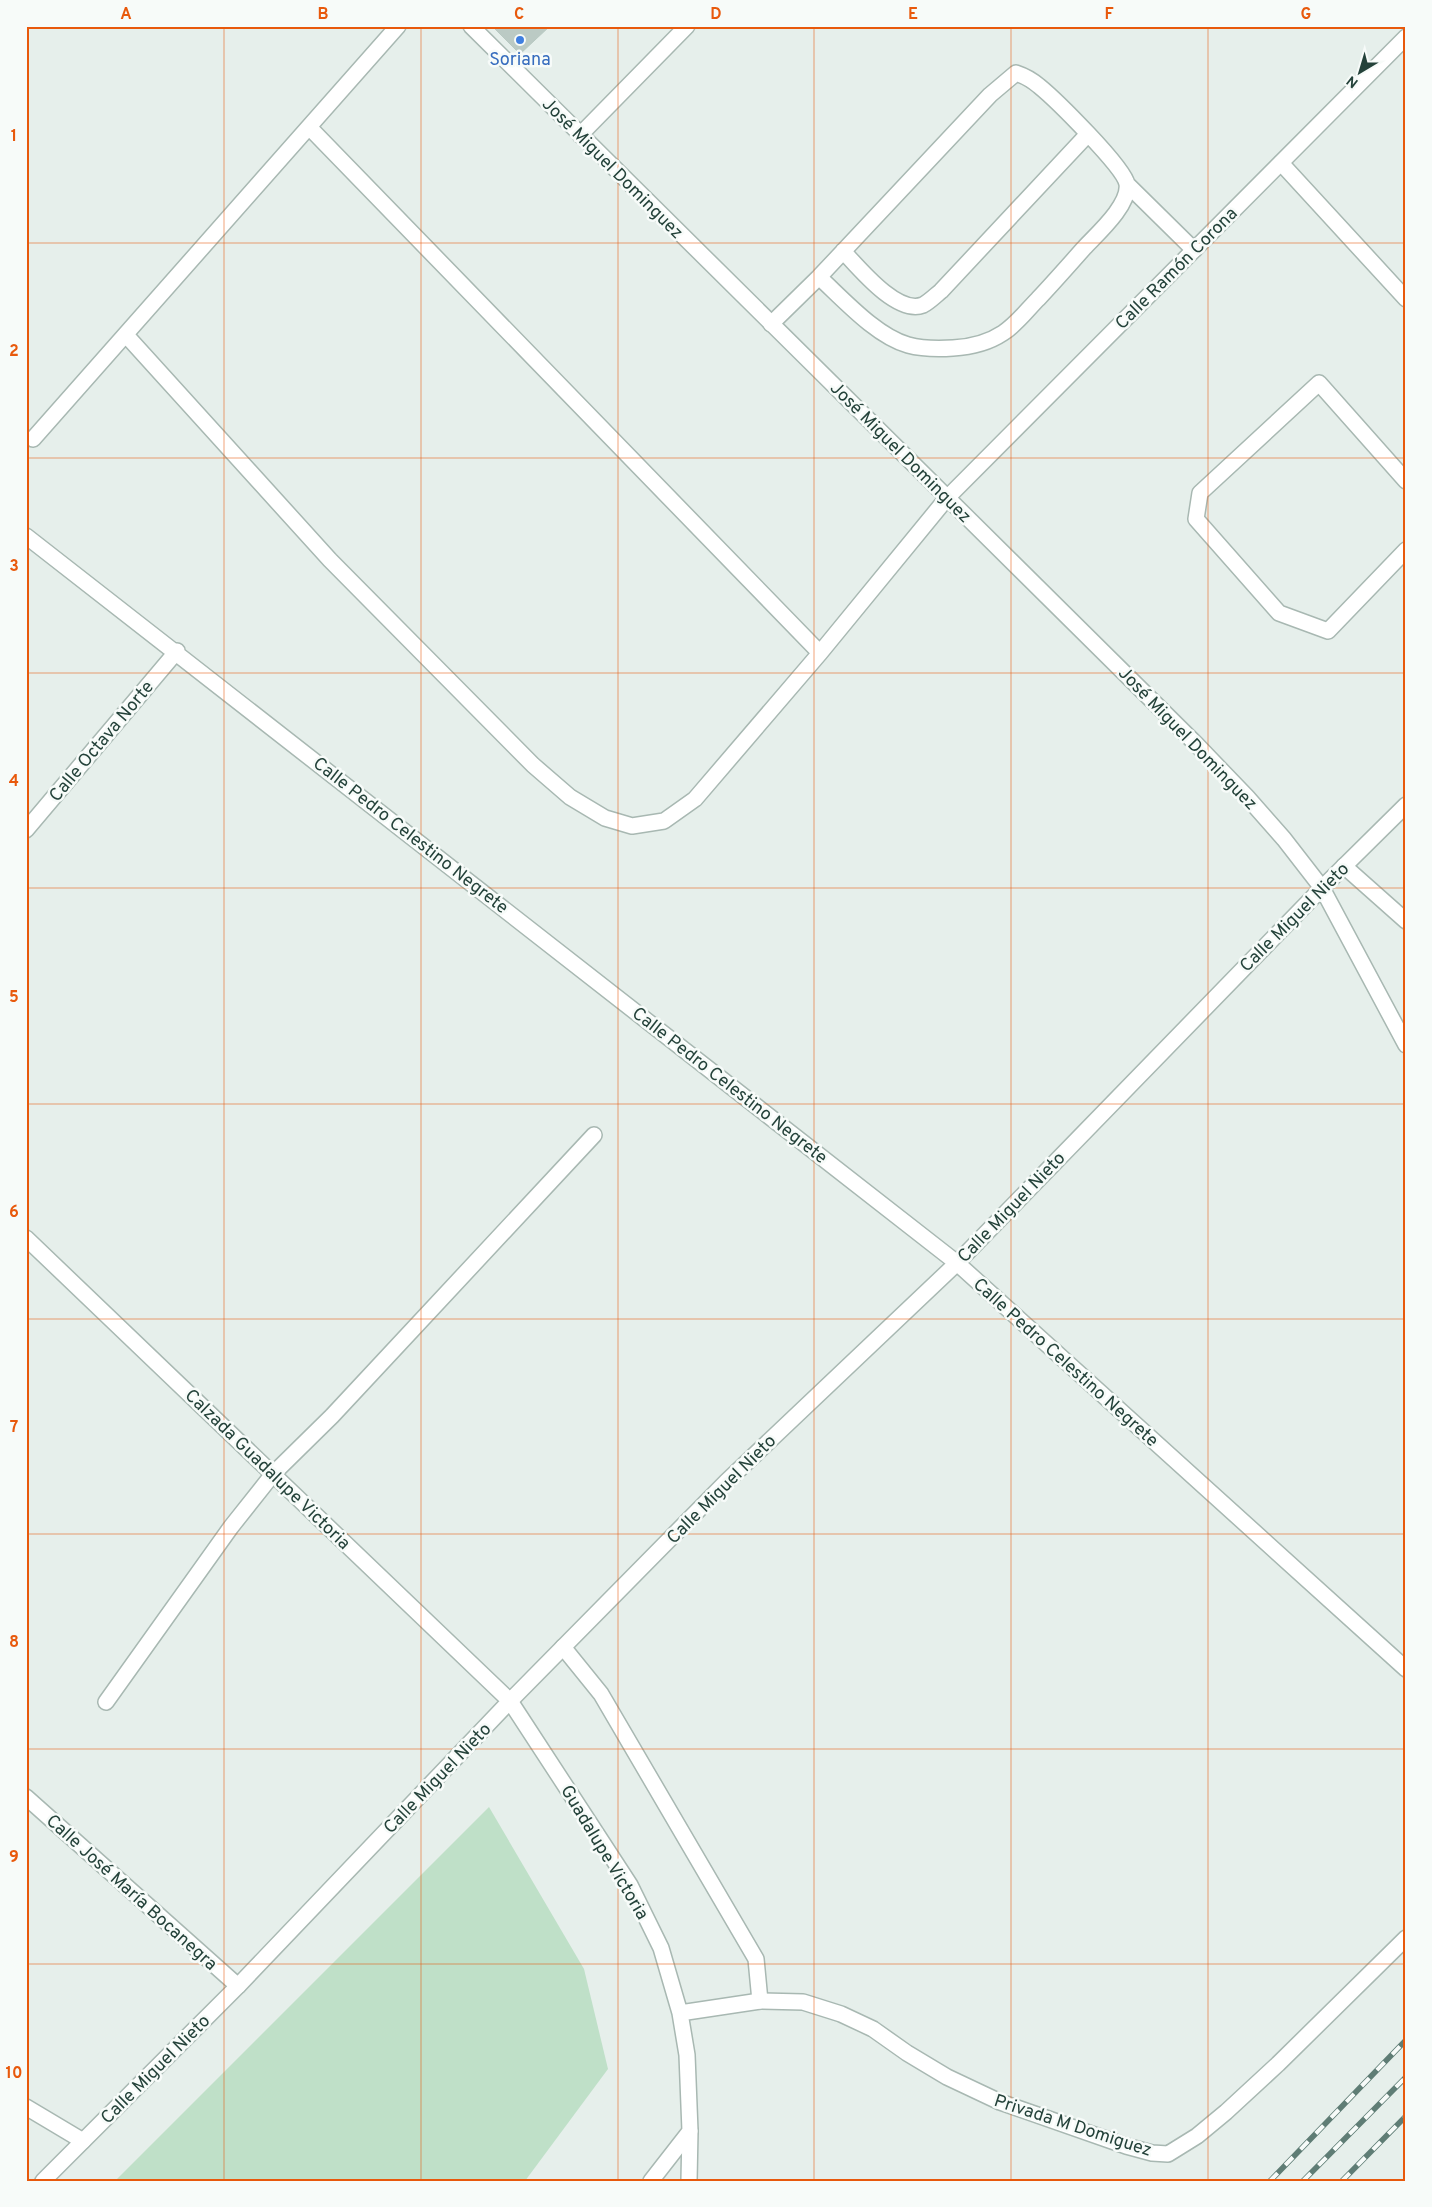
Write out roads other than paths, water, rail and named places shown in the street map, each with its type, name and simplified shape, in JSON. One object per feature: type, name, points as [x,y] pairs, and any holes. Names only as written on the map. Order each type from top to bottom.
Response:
[{"type":"street","points":[[33,440],[398,26]]},
{"type":"street","name":"José Miguel Dominguez","points":[[471,26],[1247,797],[1322,888]]},
{"type":"street","points":[[580,135],[687,26]]},
{"type":"street","name":"Calle Ramón Corona","points":[[126,335],[337,567],[533,765],[570,797],[605,818],[632,826],[664,821],[695,799],[820,653],[947,498],[1406,38]]},
{"type":"street","points":[[771,324],[843,252],[990,95],[1016,73],[1040,86],[1088,134],[1122,173],[1127,184],[1194,250]]},
{"type":"street","points":[[308,127],[820,653]]},
{"type":"street","points":[[843,252],[885,293],[903,305],[922,305],[941,291],[1088,134]]},
{"type":"street","points":[[1281,163],[1406,299]]},
{"type":"street","points":[[819,277],[862,316],[885,333],[907,345],[932,349],[982,344],[1003,333],[1020,318],[1104,227],[1118,211],[1126,195],[1127,184]]},
{"type":"street","points":[[1406,481],[1319,383],[1200,493],[1196,519],[1279,613],[1328,631],[1406,550]]},
{"type":"street","name":"Calle Pedro Celestino Negrete","points":[[26,536],[177,651],[957,1263],[1406,1669]]},
{"type":"street","name":"Calle Octava Norte","points":[[26,830],[177,651]]},
{"type":"street","name":"Calle Miguel Nieto","points":[[43,2181],[238,1986],[510,1701],[726,1482],[957,1263],[1322,888],[1406,805]]},
{"type":"street","points":[[1344,866],[1406,921]]},
{"type":"street","points":[[1322,888],[1406,1045]]},
{"type":"street","points":[[106,1702],[231,1527],[273,1474],[332,1416],[594,1135]]},
{"type":"street","name":"Calzada Guadalupe Victoria","points":[[26,1238],[510,1701]]},
{"type":"street","points":[[563,1647],[601,1694],[756,1960],[760,2001]]},
{"type":"street","name":"Guadalupe Victoria","points":[[510,1701],[630,1885],[661,1948],[680,2013],[686,2055],[690,2131],[689,2181]]},
{"type":"street","name":"Calle José María Bocanegra","points":[[26,1798],[238,1986]]},
{"type":"street","name":"Privada M Domiguez","points":[[680,2013],[760,2001],[803,2002],[841,2014],[873,2029],[907,2053],[947,2077],[1000,2102],[1126,2146],[1152,2153],[1168,2154],[1197,2136],[1232,2106],[1278,2064],[1406,1938]]},
{"type":"street","points":[[26,2107],[83,2140]]},
{"type":"street","points":[[651,2181],[690,2131]]},
{"type":"railway","points":[[1270,2181],[1406,2040]]},
{"type":"railway","points":[[1303,2181],[1406,2077]]},
{"type":"railway","points":[[1342,2181],[1406,2116]]},
{"type":"place","name":"Soriana","points":[[520,40]]}]
